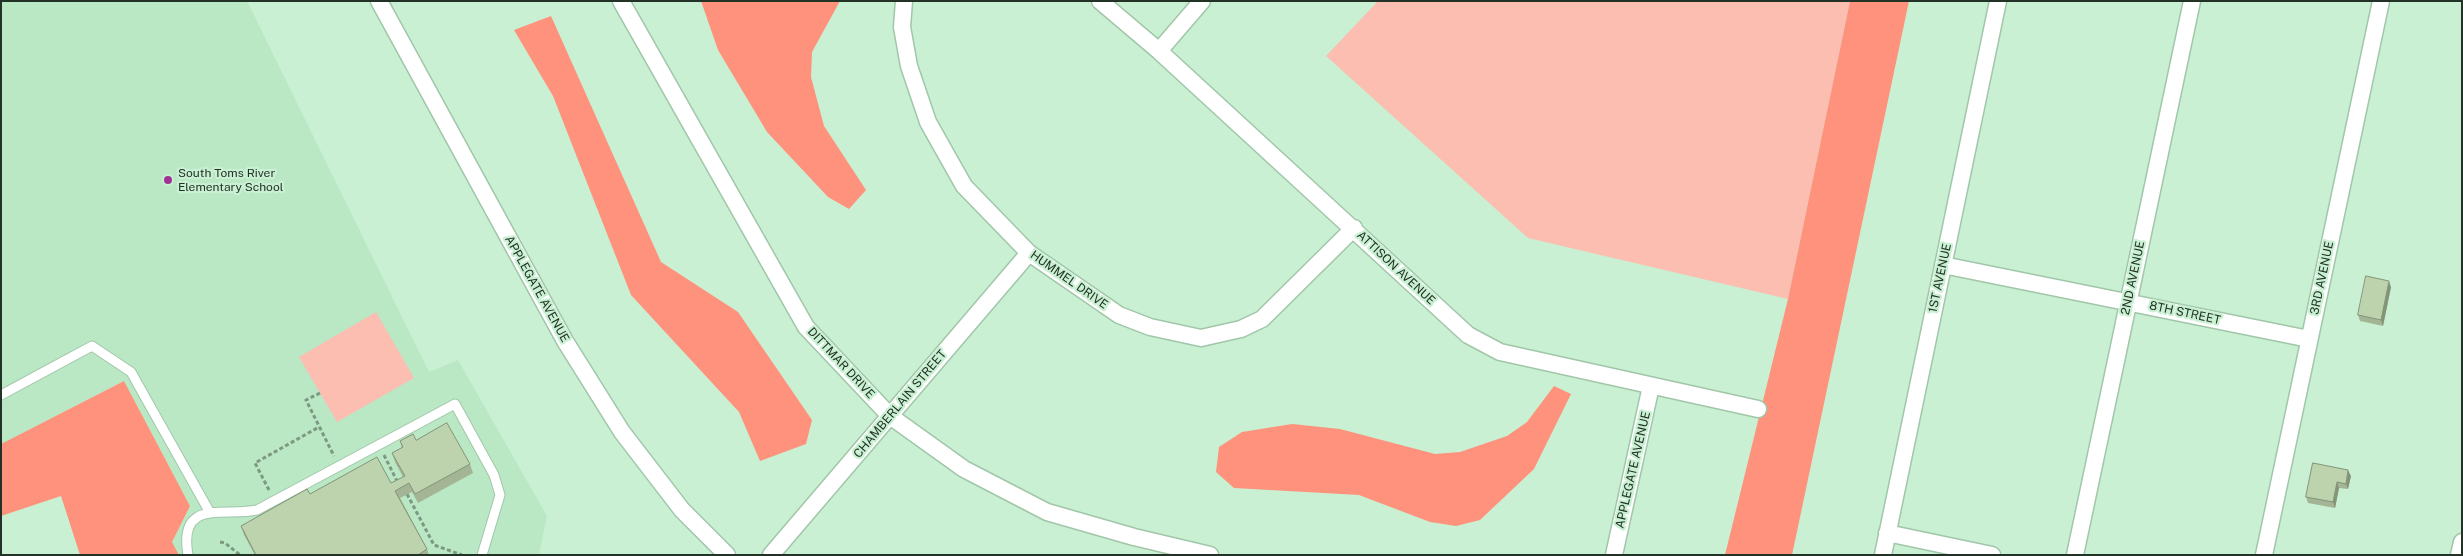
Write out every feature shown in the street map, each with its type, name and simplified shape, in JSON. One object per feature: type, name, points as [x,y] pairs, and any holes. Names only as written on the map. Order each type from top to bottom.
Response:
[{"type":"street","name":"APPLEGATE AVENUE","points":[[379,1],[565,341],[622,432],[682,510],[727,555]]},
{"type":"street","name":"DITTMAR DRIVE","points":[[621,1],[806,328],[890,416],[964,469],[1046,512],[1134,538],[1210,555]]},
{"type":"street","name":"HUMMEL DRIVE","points":[[904,1],[902,27],[909,66],[928,122],[964,186],[1029,253],[1120,315],[1150,327],[1201,338],[1241,329],[1262,319],[1354,228]]},
{"type":"street","name":"ATTISON AVENUE","points":[[1100,1],[1159,51],[1354,228],[1468,335],[1482,344],[1500,352],[1758,409]]},
{"type":"street","points":[[1159,51],[1202,1]]},
{"type":"street","name":"1ST AVENUE","points":[[1883,555],[1998,1]]},
{"type":"street","name":"2ND AVENUE","points":[[2075,555],[2192,1]]},
{"type":"street","name":"3RD AVENUE","points":[[2264,555],[2381,1]]},
{"type":"street","name":"CHAMBERLAIN STREET","points":[[771,555],[1029,253]]},
{"type":"street","name":"8TH STREET","points":[[1943,265],[2309,339]]},
{"type":"street","name":"APPLEGATE AVENUE","points":[[1614,555],[1652,386]]},
{"type":"street","points":[[1888,533],[1992,555]]},
{"type":"street","points":[[2459,555],[2462,542]]},
{"type":"lane","points":[[1,395],[92,346],[131,372],[209,511]]},
{"type":"lane","points":[[188,555],[186,535],[189,525],[209,511],[242,513],[275,502],[455,404],[494,475],[500,495],[482,555]]},
{"type":"path","points":[[320,392],[306,400],[337,461]]},
{"type":"path","points":[[275,502],[255,463],[320,427]]},
{"type":"path","points":[[382,453],[401,488]]},
{"type":"path","points":[[407,494],[434,544],[462,555]]},
{"type":"path","points":[[220,542],[225,543],[240,555]]},
{"type":"shaded area","name":"South Toms River Elementary School","points":[[1,1],[247,1],[429,372],[458,360],[547,516],[539,555],[179,555],[172,542],[190,506],[124,381],[1,444]]},
{"type":"shaded area","points":[[701,1],[840,1],[812,52],[811,77],[824,126],[866,190],[849,209],[828,197],[767,132],[718,50]]},
{"type":"shaded area","points":[[1378,1],[1850,1],[1788,299],[1528,238],[1326,56]]},
{"type":"shaded area","points":[[1850,1],[1909,1],[1792,555],[1725,555],[1788,299]]},
{"type":"shaded area","points":[[551,16],[661,262],[738,312],[812,420],[806,444],[760,461],[739,412],[631,295],[553,96],[514,30]]},
{"type":"shaded area","points":[[376,312],[414,378],[337,422],[299,357]]},
{"type":"shaded area","points":[[124,381],[190,506],[172,542],[179,555],[80,555],[61,496],[1,516],[1,444]]},
{"type":"shaded area","points":[[1554,386],[1571,394],[1534,469],[1480,520],[1456,526],[1430,522],[1359,495],[1234,488],[1216,472],[1219,447],[1242,432],[1292,424],[1340,429],[1435,454],[1460,452],[1507,436],[1527,422]]},
{"type":"building","points":[[2366,276],[2389,281],[2381,320],[2358,315]]},
{"type":"building","points":[[447,423],[470,464],[415,494],[409,483],[395,491],[427,549],[418,555],[256,555],[241,526],[307,489],[310,494],[377,457],[391,483],[405,476],[392,453],[403,447],[400,441],[413,434],[416,440]]},
{"type":"building","points":[[2313,463],[2348,470],[2346,484],[2337,482],[2333,502],[2306,497]]},
{"type":"place","name":"South Toms River Elementary School","points":[[168,180]]}]
